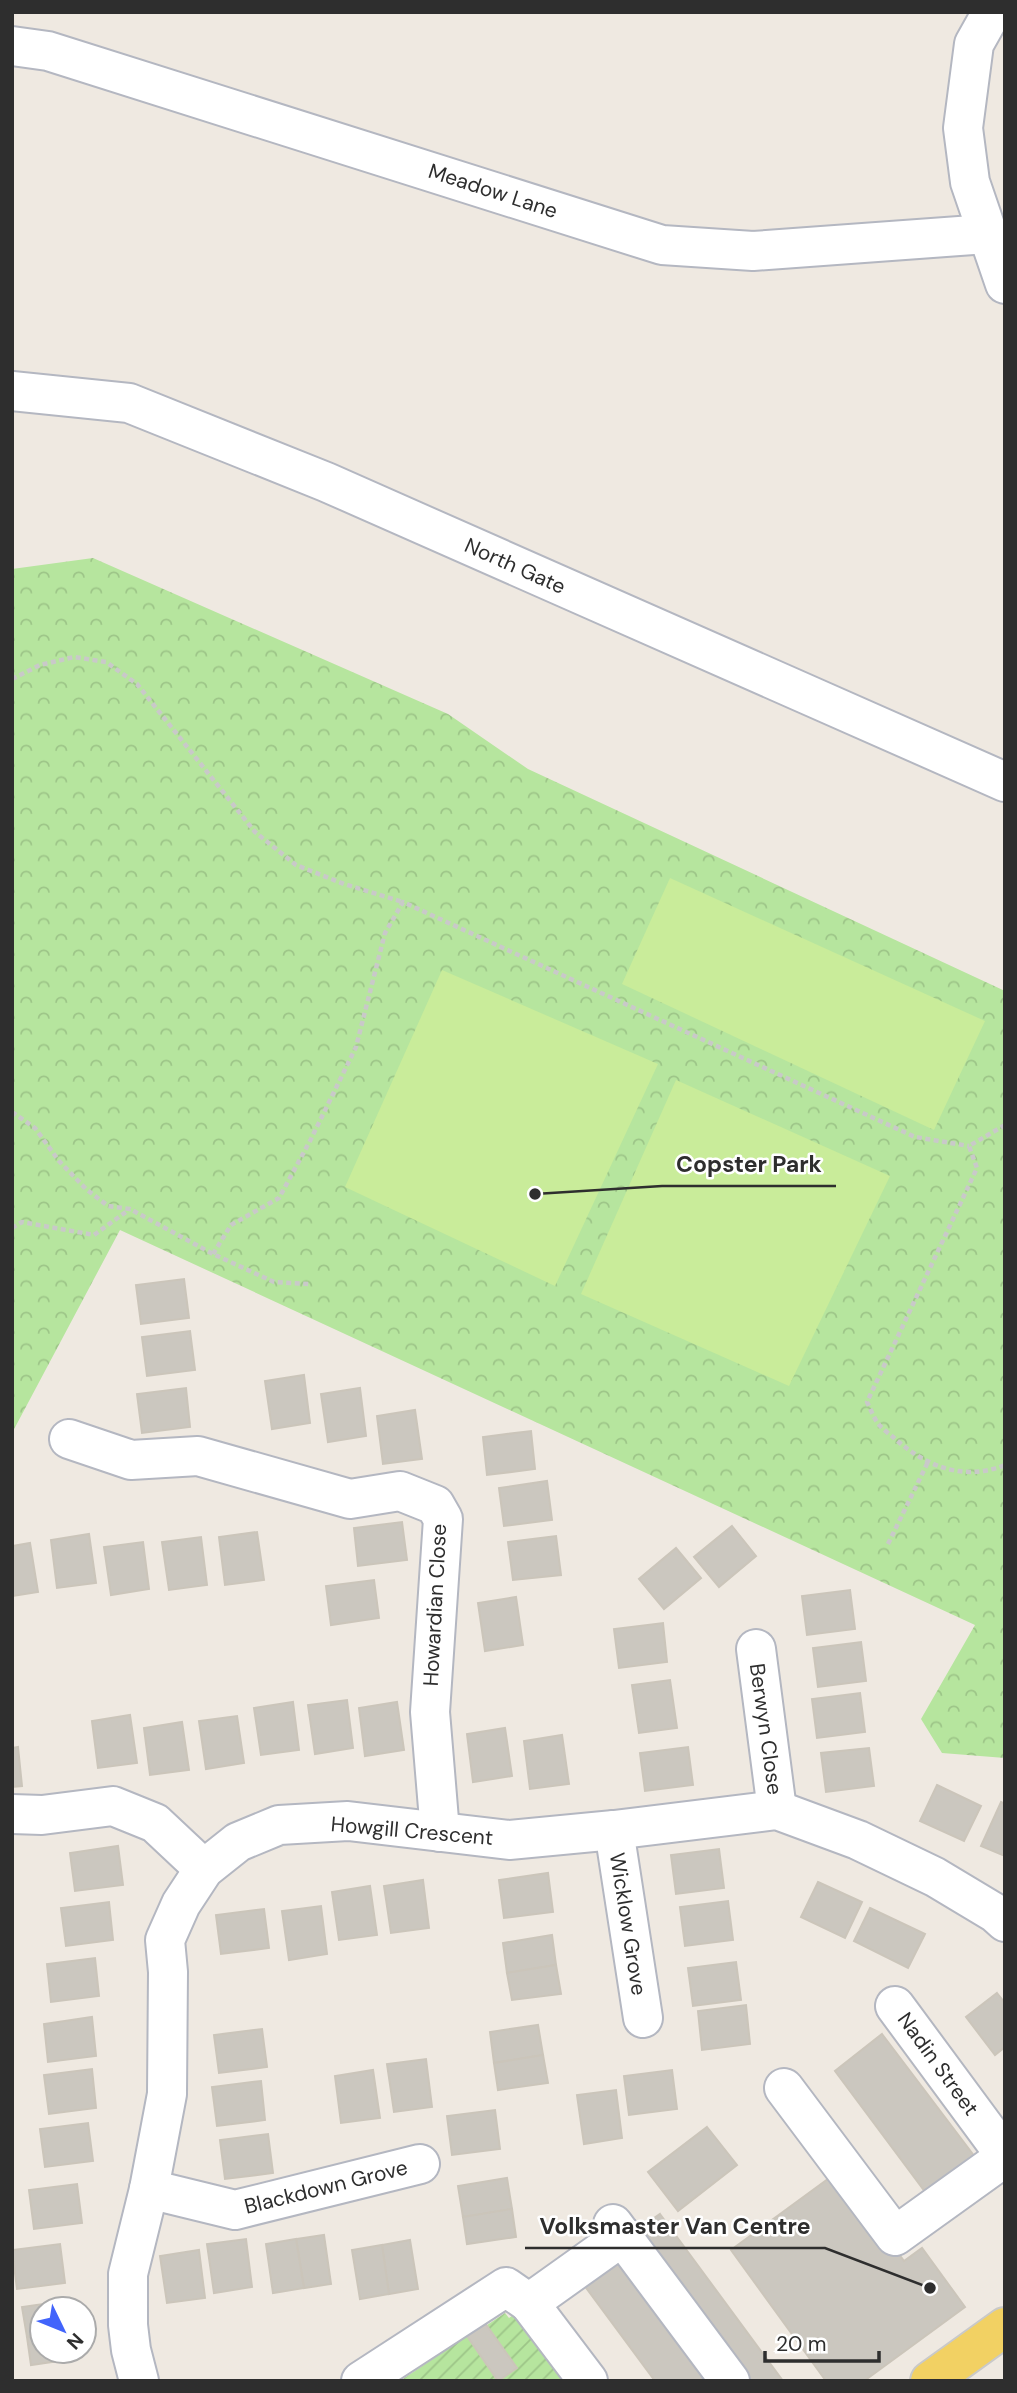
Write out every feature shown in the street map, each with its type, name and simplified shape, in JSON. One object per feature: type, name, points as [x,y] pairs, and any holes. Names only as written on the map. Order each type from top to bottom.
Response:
[{"type":"main road","points":[[930,2381],[1005,2327]]},
{"type":"street","points":[[992,12],[974,44],[962,128],[970,182],[1005,284]]},
{"type":"street","name":"Meadow Lane","points":[[12,46],[48,51],[662,245],[753,251],[987,234]]},
{"type":"street","name":"North Gate","points":[[12,391],[129,403],[326,482],[1005,782]]},
{"type":"street","name":"Howardian Close","points":[[69,1439],[131,1460],[198,1456],[350,1499],[400,1491],[435,1505],[443,1520],[430,1712],[440,1832]]},
{"type":"street","name":"Berwyn Close","points":[[756,1648],[777,1810]]},
{"type":"street","points":[[12,1814],[42,1815],[113,1806],[155,1823],[204,1869]]},
{"type":"street","name":"Howgill Crescent","points":[[137,2380],[128,2325],[128,2274],[149,2189],[167,2094],[168,1972],[165,1940],[181,1904],[204,1869],[238,1842],[279,1825],[348,1821],[509,1840],[777,1810],[858,1840],[935,1877],[995,1913],[1005,1922]]},
{"type":"street","name":"Wicklow Grove","points":[[614,1830],[643,2018]]},
{"type":"street","name":"Nadin Street","points":[[895,2006],[1005,2156]]},
{"type":"street","points":[[784,2088],[895,2236],[1005,2156]]},
{"type":"street","name":"Blackdown Grove","points":[[149,2189],[235,2210],[420,2164]]},
{"type":"street","points":[[529,2303],[618,2230],[730,2381]]},
{"type":"street","points":[[360,2381],[506,2287],[529,2303],[588,2381]]},
{"type":"path","points":[[12,679],[40,665],[74,657],[106,663],[137,684],[255,832],[296,865],[344,884],[403,902],[915,1137],[969,1146],[1005,1125]]},
{"type":"path","points":[[214,1254],[231,1225],[279,1198],[311,1139],[356,1047],[385,933],[403,902]]},
{"type":"path","points":[[12,1112],[35,1128],[59,1161],[86,1189],[108,1206],[130,1209],[214,1254],[274,1282],[310,1284]]},
{"type":"path","points":[[969,1146],[977,1168],[867,1402],[877,1423],[905,1448],[929,1462],[956,1472],[986,1473],[1005,1465]]},
{"type":"path","points":[[12,1228],[22,1222],[94,1235],[130,1209]]},
{"type":"path","points":[[888,1544],[929,1462]]},
{"type":"green space","points":[[93,558],[448,714],[528,769],[1005,991],[1005,1758],[942,1753],[921,1719],[975,1625],[120,1230],[12,1433],[12,569]]},
{"type":"green space","points":[[670,878],[985,1021],[934,1130],[622,984]]},
{"type":"green space","points":[[442,970],[658,1064],[555,1286],[345,1187]]},
{"type":"green space","points":[[676,1080],[890,1176],[789,1386],[581,1294]]},
{"type":"green space","points":[[523,2308],[578,2381],[400,2381],[467,2336],[498,2380],[487,2325],[505,2313],[509,2318]]},
{"type":"building","points":[[184,1279],[189,1318],[141,1324],[136,1285]]},
{"type":"building","points":[[190,1331],[195,1370],[147,1376],[142,1337]]},
{"type":"building","points":[[304,1375],[310,1423],[272,1429],[265,1381]]},
{"type":"building","points":[[186,1388],[190,1427],[142,1433],[137,1394]]},
{"type":"building","points":[[360,1388],[366,1436],[328,1442],[321,1394]]},
{"type":"building","points":[[415,1410],[422,1459],[383,1464],[377,1416]]},
{"type":"building","points":[[531,1431],[535,1469],[487,1475],[483,1437]]},
{"type":"building","points":[[547,1481],[552,1520],[504,1526],[499,1488]]},
{"type":"building","points":[[402,1522],[407,1560],[358,1566],[354,1528]]},
{"type":"building","points":[[732,1526],[756,1556],[719,1587],[694,1557]]},
{"type":"building","points":[[257,1532],[264,1580],[225,1585],[219,1537]]},
{"type":"building","points":[[89,1534],[96,1583],[57,1588],[51,1540]]},
{"type":"building","points":[[556,1536],[561,1575],[513,1580],[508,1542]]},
{"type":"building","points":[[201,1537],[207,1585],[169,1590],[162,1542]]},
{"type":"building","points":[[143,1542],[149,1589],[111,1595],[104,1547]]},
{"type":"building","points":[[30,1543],[38,1592],[12,1596],[12,1546]]},
{"type":"building","points":[[676,1548],[701,1578],[664,1609],[639,1579]]},
{"type":"building","points":[[374,1580],[379,1618],[331,1625],[326,1586]]},
{"type":"building","points":[[850,1590],[855,1629],[807,1635],[802,1596]]},
{"type":"building","points":[[516,1597],[523,1645],[485,1651],[478,1603]]},
{"type":"building","points":[[663,1623],[667,1662],[619,1668],[614,1629]]},
{"type":"building","points":[[861,1642],[866,1681],[818,1687],[813,1648]]},
{"type":"building","points":[[670,1680],[677,1728],[639,1733],[632,1685]]},
{"type":"building","points":[[860,1693],[865,1732],[817,1738],[812,1699]]},
{"type":"building","points":[[347,1700],[353,1748],[315,1754],[308,1705]]},
{"type":"building","points":[[293,1702],[299,1750],[261,1755],[254,1708]]},
{"type":"building","points":[[397,1702],[404,1750],[365,1756],[359,1708]]},
{"type":"building","points":[[130,1715],[137,1763],[98,1768],[92,1721]]},
{"type":"building","points":[[237,1716],[244,1763],[206,1769],[199,1721]]},
{"type":"building","points":[[182,1722],[189,1770],[150,1775],[144,1728]]},
{"type":"building","points":[[505,1728],[512,1776],[473,1782],[467,1734]]},
{"type":"building","points":[[562,1735],[569,1784],[530,1789],[524,1741]]},
{"type":"building","points":[[18,1747],[22,1786],[12,1787],[12,1748]]},
{"type":"building","points":[[688,1747],[693,1785],[645,1791],[640,1753]]},
{"type":"building","points":[[869,1748],[874,1786],[826,1792],[821,1753]]},
{"type":"building","points":[[937,1785],[981,1806],[964,1841],[920,1821]]},
{"type":"building","points":[[1001,1802],[1005,1804],[1005,1856],[981,1846]]},
{"type":"building","points":[[118,1846],[123,1885],[75,1891],[70,1853]]},
{"type":"building","points":[[719,1849],[724,1888],[676,1894],[671,1855]]},
{"type":"building","points":[[548,1873],[553,1912],[504,1918],[499,1880]]},
{"type":"building","points":[[423,1880],[429,1928],[391,1933],[384,1886]]},
{"type":"building","points":[[818,1882],[862,1902],[845,1938],[801,1917]]},
{"type":"building","points":[[370,1886],[377,1935],[339,1940],[332,1892]]},
{"type":"building","points":[[728,1901],[733,1940],[685,1946],[680,1907]]},
{"type":"building","points":[[109,1902],[113,1940],[66,1946],[61,1908]]},
{"type":"building","points":[[321,1906],[327,1954],[289,1960],[282,1911]]},
{"type":"building","points":[[870,1908],[925,1934],[908,1968],[854,1941]]},
{"type":"building","points":[[264,1909],[269,1948],[221,1954],[216,1915]]},
{"type":"building","points":[[552,1935],[556,1965],[507,1973],[503,1943]]},
{"type":"building","points":[[95,1958],[99,1996],[51,2002],[47,1964]]},
{"type":"building","points":[[736,1962],[741,2000],[693,2006],[688,1968]]},
{"type":"building","points":[[556,1965],[561,1994],[512,2000],[507,1973]]},
{"type":"building","points":[[997,1993],[1005,2003],[1005,2047],[995,2055],[966,2017]]},
{"type":"building","points":[[746,2005],[750,2044],[702,2050],[698,2011]]},
{"type":"building","points":[[92,2017],[96,2056],[48,2062],[44,2024]]},
{"type":"building","points":[[538,2025],[543,2055],[494,2063],[490,2032]]},
{"type":"building","points":[[262,2029],[267,2067],[219,2073],[214,2035]]},
{"type":"building","points":[[882,2034],[978,2161],[929,2197],[835,2071]]},
{"type":"building","points":[[543,2055],[548,2083],[498,2090],[494,2063]]},
{"type":"building","points":[[426,2059],[432,2107],[394,2112],[387,2064]]},
{"type":"building","points":[[92,2069],[96,2108],[49,2114],[44,2075]]},
{"type":"building","points":[[373,2070],[380,2118],[341,2123],[335,2076]]},
{"type":"building","points":[[672,2070],[677,2109],[629,2115],[624,2076]]},
{"type":"building","points":[[261,2081],[265,2120],[217,2126],[212,2087]]},
{"type":"building","points":[[616,2090],[622,2138],[584,2144],[577,2095]]},
{"type":"building","points":[[495,2110],[500,2149],[452,2155],[447,2116]]},
{"type":"building","points":[[88,2123],[93,2161],[45,2167],[40,2129]]},
{"type":"building","points":[[707,2127],[737,2165],[678,2211],[648,2172]]},
{"type":"building","points":[[268,2134],[273,2173],[225,2179],[220,2140]]},
{"type":"building","points":[[839,2171],[904,2261],[922,2248],[965,2307],[864,2381],[826,2381],[731,2250]]},
{"type":"building","points":[[507,2178],[512,2209],[463,2217],[458,2186]]},
{"type":"building","points":[[77,2184],[82,2223],[34,2229],[29,2190]]},
{"type":"building","points":[[512,2209],[516,2237],[467,2244],[463,2217]]},
{"type":"building","points":[[660,2214],[783,2381],[748,2381],[637,2230]]},
{"type":"building","points":[[324,2235],[331,2284],[304,2288],[296,2239]]},
{"type":"building","points":[[246,2239],[252,2287],[214,2293],[207,2244]]},
{"type":"building","points":[[296,2239],[304,2288],[273,2293],[266,2244]]},
{"type":"building","points":[[410,2240],[418,2289],[389,2294],[382,2245]]},
{"type":"building","points":[[60,2244],[65,2283],[17,2289],[12,2250]]},
{"type":"building","points":[[382,2245],[389,2294],[360,2299],[352,2250]]},
{"type":"building","points":[[199,2250],[205,2298],[167,2303],[160,2256]]},
{"type":"building","points":[[619,2259],[712,2381],[655,2381],[584,2285]]},
{"type":"building","points":[[28,2306],[28,2337],[27,2337],[22,2307]]},
{"type":"building","points":[[485,2323],[517,2368],[498,2381],[467,2336]]},
{"type":"place","name":"Copster Park","points":[[535,1194]]},
{"type":"place","name":"Volksmaster Van Centre","points":[[930,2288]]}]
